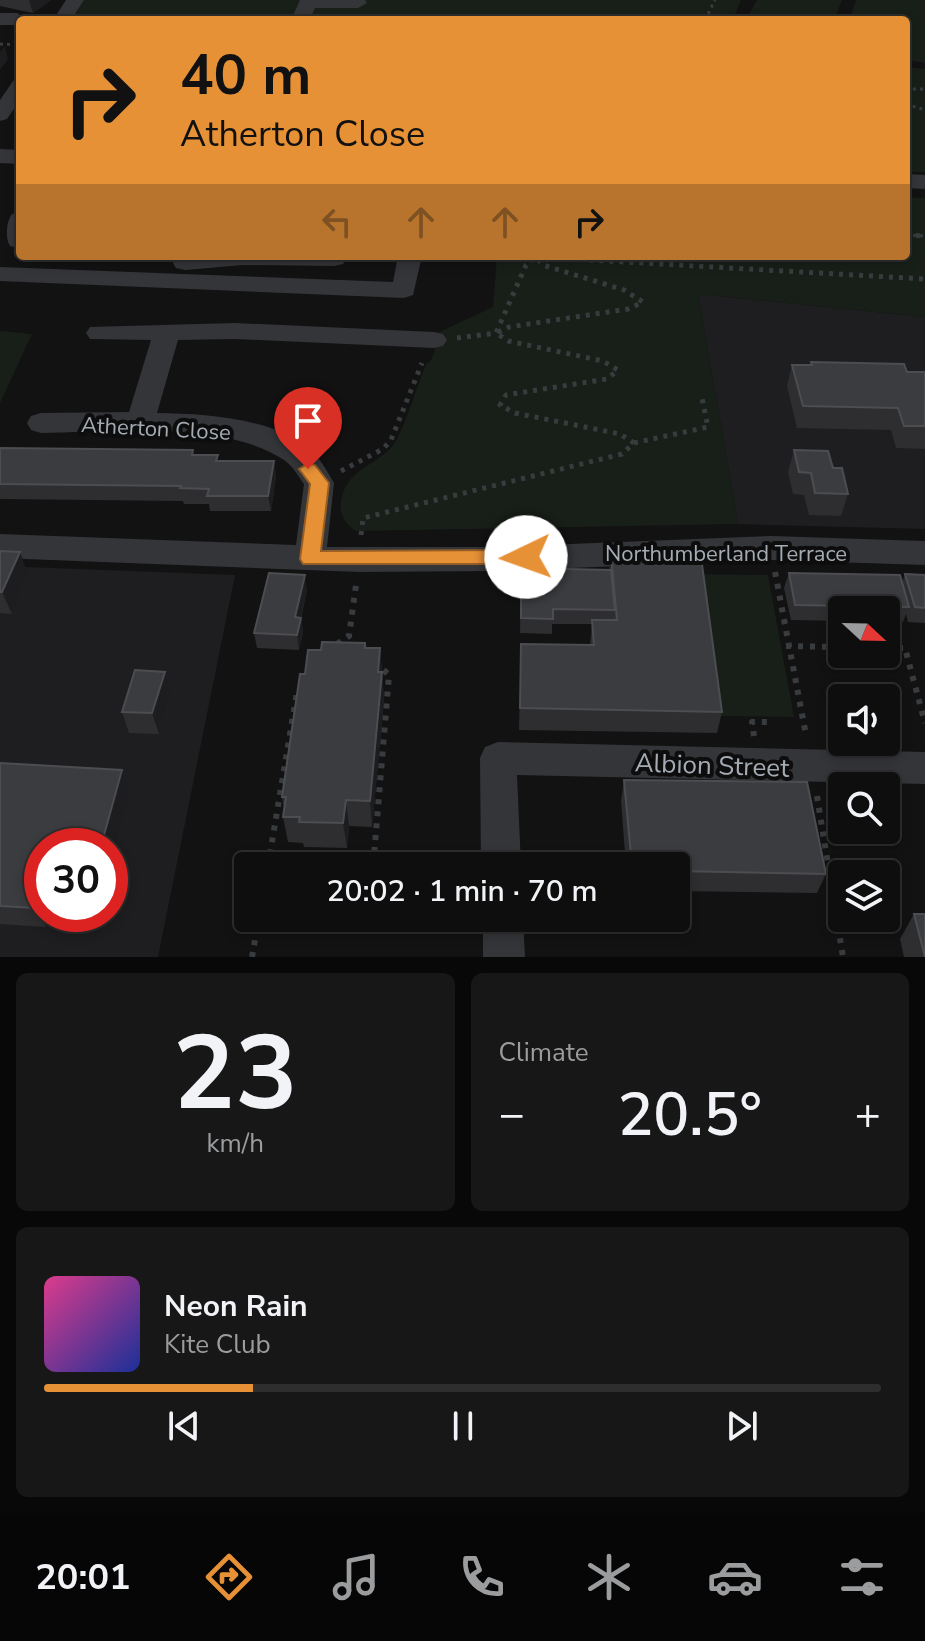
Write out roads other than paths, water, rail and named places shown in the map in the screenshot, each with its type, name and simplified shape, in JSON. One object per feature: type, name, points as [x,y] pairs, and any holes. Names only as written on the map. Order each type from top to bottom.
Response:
[{"type":"street","points":[[302,16],[308,2],[358,3]]},
{"type":"street","points":[[0,115],[16,91]]},
{"type":"street","points":[[80,260],[199,263],[225,260]]},
{"type":"street","points":[[0,274],[404,290],[409,260]]},
{"type":"street","points":[[99,333],[235,331],[434,340]]},
{"type":"street","points":[[140,423],[167,332]]},
{"type":"street","name":"Atherton Close","points":[[41,423],[222,427],[261,437],[297,455],[319,483],[310,559]]},
{"type":"street","name":"Northumberland Terrace","points":[[0,546],[360,560],[495,559],[771,548],[925,553]]},
{"type":"street","name":"Albion Street","points":[[501,852],[498,758],[925,768]]},
{"type":"street","points":[[503,932],[504,957]]}]
